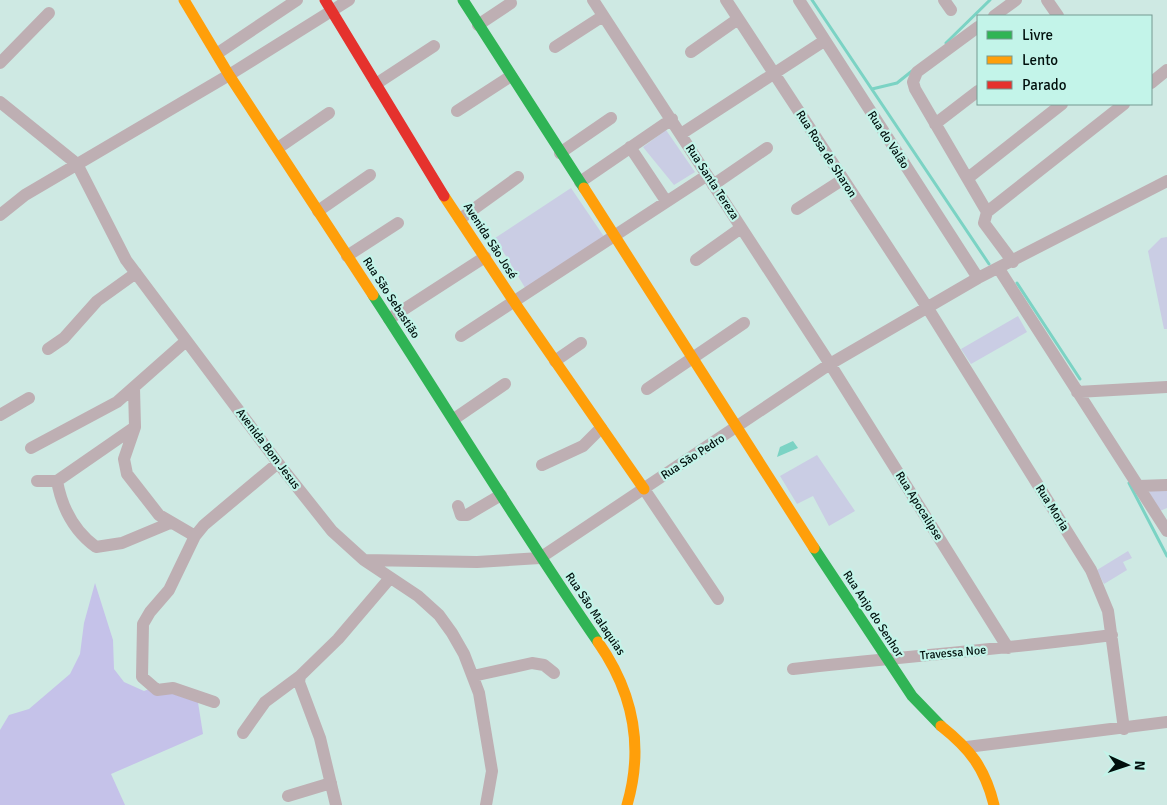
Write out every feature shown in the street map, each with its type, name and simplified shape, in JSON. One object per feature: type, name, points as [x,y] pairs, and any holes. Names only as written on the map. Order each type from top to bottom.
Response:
[{"type":"street","name":"Rua São Sebastião","points":[[184,0],[218,53],[229,75],[454,419],[540,558]]},
{"type":"street","points":[[218,53],[297,0]]},
{"type":"street","name":"Avenida São José","points":[[325,0],[514,303],[644,489]]},
{"type":"street","points":[[0,216],[25,195],[229,75],[349,0]]},
{"type":"street","points":[[463,0],[738,427]]},
{"type":"street","name":"Rua Santa Tereza","points":[[593,0],[830,364]]},
{"type":"street","name":"Rua Rosa de Sharon","points":[[726,0],[842,180],[927,307]]},
{"type":"street","name":"Rua do Valão","points":[[799,0],[978,278]]},
{"type":"street","points":[[995,15],[1016,0]]},
{"type":"street","points":[[1047,0],[1057,15]]},
{"type":"street","points":[[478,25],[511,3]]},
{"type":"street","points":[[0,63],[49,13]]},
{"type":"street","points":[[555,47],[603,16]]},
{"type":"street","points":[[691,52],[738,19]]},
{"type":"street","points":[[977,28],[914,76],[913,82],[915,90],[987,212]]},
{"type":"street","points":[[681,134],[824,41]]},
{"type":"street","points":[[376,84],[434,46]]},
{"type":"street","points":[[1152,82],[1167,70]]},
{"type":"street","points":[[457,112],[511,76]]},
{"type":"street","points":[[935,124],[977,92]]},
{"type":"street","name":"Avenida Bom Jesus","points":[[0,102],[77,164],[126,260],[278,463],[332,531],[364,560],[418,596],[438,615],[464,654],[479,693],[492,771],[486,805]]},
{"type":"street","points":[[968,178],[1061,105]]},
{"type":"street","points":[[1013,262],[984,223],[987,212],[1123,105]]},
{"type":"street","points":[[278,148],[329,113]]},
{"type":"street","points":[[560,153],[611,118]]},
{"type":"street","points":[[580,182],[672,119]]},
{"type":"street","points":[[630,147],[666,201]]},
{"type":"street","points":[[461,336],[514,303],[666,201],[710,180],[767,148]]},
{"type":"street","points":[[318,211],[370,175]]},
{"type":"street","points":[[460,219],[518,178]]},
{"type":"street","points":[[797,209],[842,180]]},
{"type":"street","name":"Rua São Pedro","points":[[364,560],[476,562],[540,558],[830,364],[978,278],[1013,262],[1167,181]]},
{"type":"street","points":[[347,256],[398,222]]},
{"type":"street","points":[[696,260],[742,228]]},
{"type":"street","points":[[389,319],[484,257]]},
{"type":"street","points":[[999,269],[1167,531]]},
{"type":"street","points":[[48,349],[64,338],[97,301],[136,273]]},
{"type":"street","name":"Rua Moria","points":[[927,307],[1091,570],[1108,611],[1124,729]]},
{"type":"street","points":[[647,389],[744,323]]},
{"type":"street","points":[[31,448],[117,402],[186,341]]},
{"type":"street","points":[[555,361],[581,343]]},
{"type":"street","name":"Rua Apocalipse","points":[[830,364],[1008,648]]},
{"type":"street","points":[[454,419],[505,384]]},
{"type":"street","points":[[1077,392],[1167,387]]},
{"type":"street","points":[[134,388],[135,427],[124,460],[127,474],[158,515],[195,536]]},
{"type":"street","points":[[0,415],[29,398]]},
{"type":"street","points":[[37,481],[57,481],[135,427]]},
{"type":"street","name":"Rua Anjo do Senhor","points":[[738,427],[885,658],[912,696],[931,717],[967,747],[989,784],[994,805]]},
{"type":"street","points":[[542,465],[583,446],[601,428]]},
{"type":"street","points":[[214,702],[173,688],[157,690],[142,677],[143,624],[150,612],[169,590],[195,536],[204,525],[278,463]]},
{"type":"street","points":[[57,481],[60,500],[69,518],[85,539],[96,547],[122,543],[170,523]]},
{"type":"street","points":[[1138,486],[1167,486]]},
{"type":"street","points":[[644,489],[718,599]]},
{"type":"street","points":[[458,506],[461,515],[467,515],[501,495]]},
{"type":"street","name":"Rua São Malaquias","points":[[540,558],[608,656],[630,707],[636,744],[634,781],[627,805]]},
{"type":"street","points":[[243,733],[265,702],[300,676],[338,639],[390,578]]},
{"type":"street","name":"Travessa Noe","points":[[793,669],[885,658],[1008,648],[1112,635]]},
{"type":"street","points":[[473,676],[532,663],[544,665],[554,673]]},
{"type":"street","points":[[300,676],[299,682],[320,738],[336,805]]},
{"type":"street","points":[[967,747],[1124,729],[1167,722]]},
{"type":"street","points":[[288,796],[331,783]]},
{"type":"shaded area","points":[[666,130],[695,172],[674,185],[643,147]]},
{"type":"shaded area","points":[[571,188],[607,241],[527,291],[495,238]]},
{"type":"shaded area","points":[[1167,237],[1167,329],[1164,329],[1148,251],[1161,238]]},
{"type":"shaded area","points":[[1018,316],[1027,332],[971,364],[961,349]]},
{"type":"shaded area","points":[[793,441],[798,448],[777,457],[780,447]]},
{"type":"shaded area","points":[[817,455],[855,511],[829,526],[813,496],[797,504],[780,476]]},
{"type":"shaded area","points":[[1151,487],[1167,487],[1167,508],[1160,511],[1149,493]]},
{"type":"shaded area","points":[[1128,551],[1132,558],[1123,562],[1127,570],[1104,584],[1097,570]]},
{"type":"shaded area","points":[[95,583],[113,640],[114,669],[124,682],[144,691],[163,684],[197,696],[203,734],[111,774],[125,805],[0,805],[0,730],[9,715],[29,709],[70,674],[80,654],[84,623]]},
{"type":"waterway","points":[[812,0],[989,264]]},
{"type":"waterway","points":[[946,43],[990,0]]},
{"type":"waterway","points":[[872,89],[897,83],[912,71]]},
{"type":"waterway","points":[[1017,283],[1080,379]]},
{"type":"waterway","points":[[1129,483],[1167,556]]},
{"type":"traffic: fast","points":[[463,0],[584,188]]},
{"type":"traffic: fast","points":[[373,295],[512,513],[598,642]]},
{"type":"traffic: fast","points":[[814,548],[912,696],[941,726]]},
{"type":"traffic: slow","points":[[184,0],[229,75],[373,295]]},
{"type":"traffic: slow","points":[[584,188],[814,548]]},
{"type":"traffic: slow","points":[[444,196],[519,309],[644,489]]},
{"type":"traffic: slow","points":[[598,642],[620,680],[632,721],[635,741],[635,762],[627,805]]},
{"type":"traffic: slow","points":[[941,726],[975,760],[986,780],[994,805]]},
{"type":"traffic: jam","points":[[325,0],[444,196]]}]
